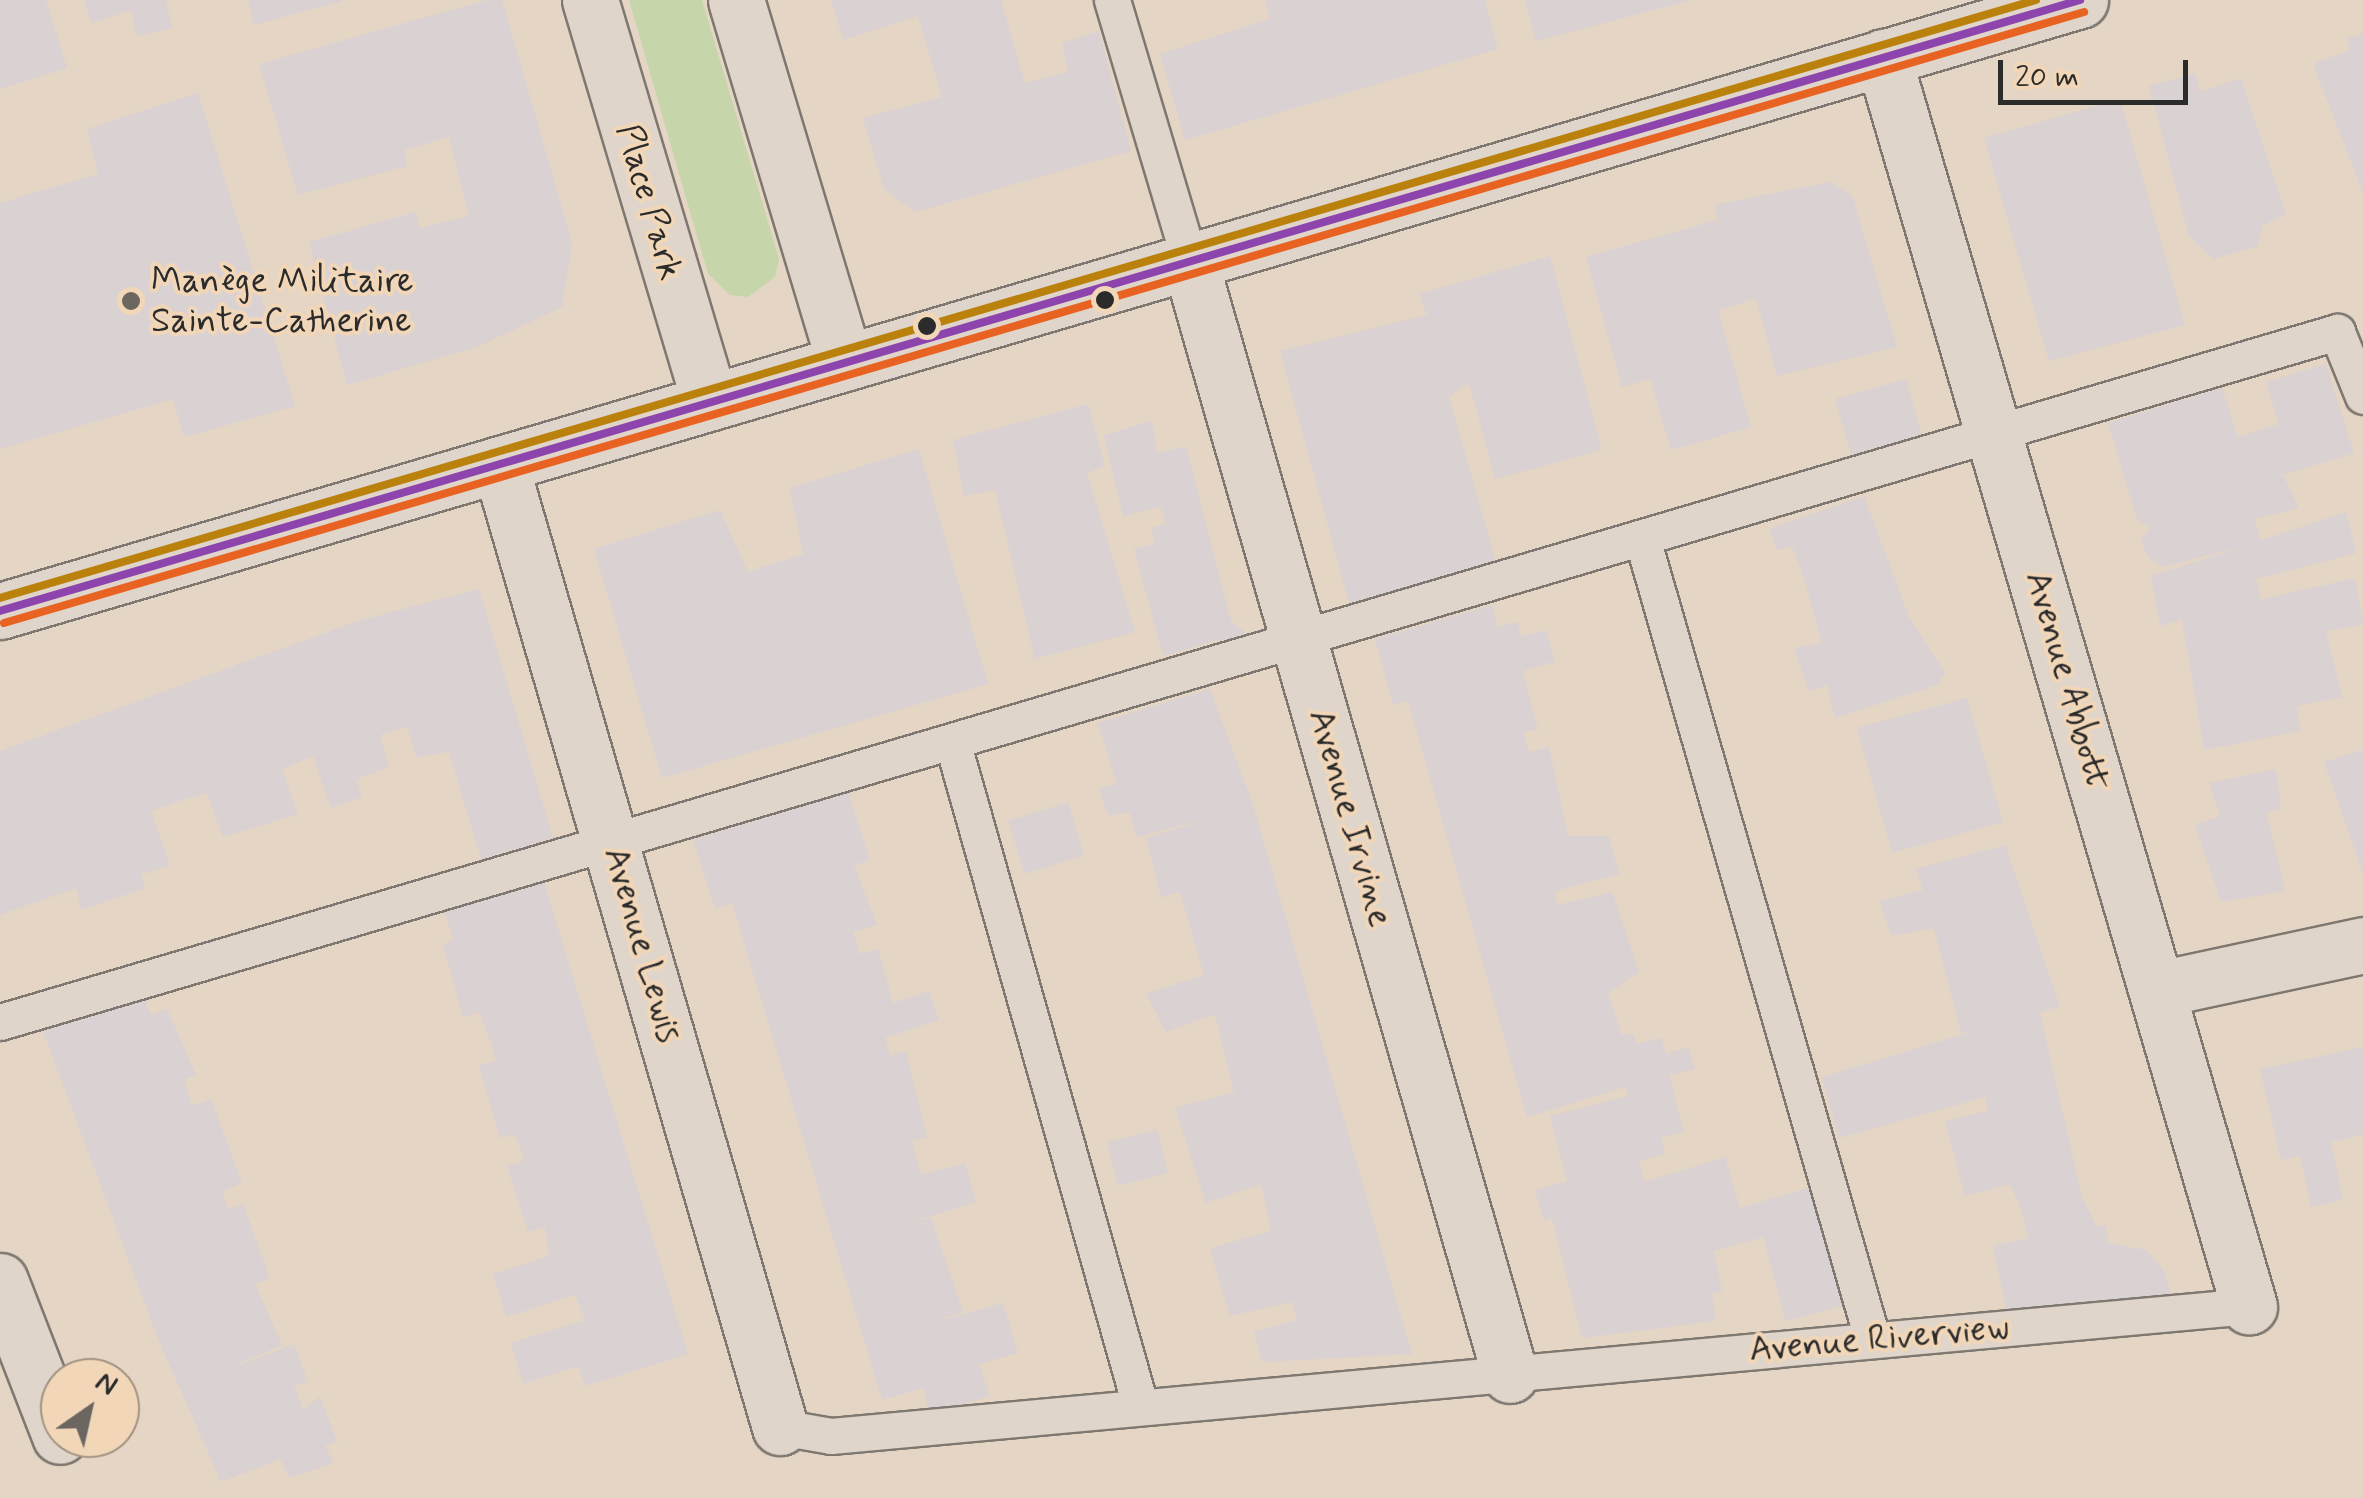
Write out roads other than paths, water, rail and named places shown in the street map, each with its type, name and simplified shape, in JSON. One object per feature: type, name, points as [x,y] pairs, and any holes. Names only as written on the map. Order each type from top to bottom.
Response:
[{"type":"street","name":"Place Park","points":[[590,0],[710,403]]},
{"type":"street","points":[[736,0],[845,363]]},
{"type":"street","points":[[0,610],[2080,0]]},
{"type":"street","name":"Avenue Abbott","points":[[1883,57],[2248,1306]]},
{"type":"street","name":"Avenue Irvine","points":[[1190,262],[1510,1374]]},
{"type":"street","name":"Avenue Lewis","points":[[500,464],[780,1427]]},
{"type":"street","points":[[2158,989],[2363,945]]},
{"type":"street","points":[[0,1281],[40,1385]]},
{"type":"lane","points":[[1112,0],[1190,262]]},
{"type":"lane","points":[[0,1022],[2337,332],[2363,396]]},
{"type":"lane","points":[[1642,538],[1872,1338]]},
{"type":"lane","points":[[952,740],[1140,1405]]},
{"type":"lane","name":"Avenue Riverview","points":[[780,1427],[831,1436],[2248,1306]]},
{"type":"place","name":"Manège Militaire Sainte-Catherine","points":[[131,301]]}]
